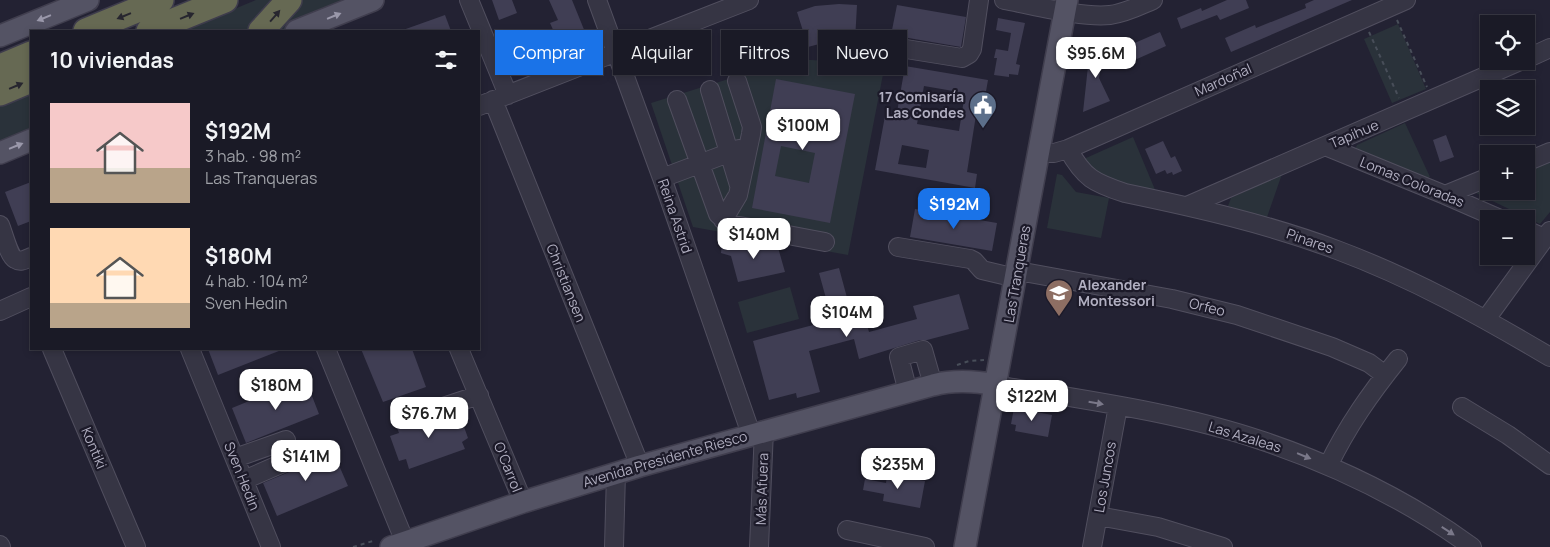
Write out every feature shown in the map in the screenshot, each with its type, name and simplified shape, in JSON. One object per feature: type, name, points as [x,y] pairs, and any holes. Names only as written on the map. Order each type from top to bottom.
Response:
[{"type":"highway","points":[[88,30],[161,0]]},
{"type":"highway","points":[[151,30],[225,0]]},
{"type":"highway","points":[[262,30],[289,0]]},
{"type":"highway","points":[[0,67],[30,54]]},
{"type":"highway","points":[[0,93],[30,80]]},
{"type":"main road","points":[[0,36],[88,0]]},
{"type":"main road","points":[[298,30],[372,0]]},
{"type":"main road","name":"Las Tranqueras","points":[[965,547],[1066,6]]},
{"type":"main road","points":[[0,153],[30,140]]},
{"type":"main road","name":"Avenida Presidente Riesco","points":[[398,544],[616,473],[757,432],[938,384],[960,372],[978,368],[998,378]]},
{"type":"street","name":"Christiansen","points":[[469,0],[476,30]]},
{"type":"street","name":"Reina Astrid","points":[[597,0],[613,42]]},
{"type":"street","points":[[673,30],[749,0]]},
{"type":"street","points":[[907,49],[962,58],[968,54],[972,49],[979,0]]},
{"type":"street","points":[[1004,0],[1066,6],[1109,15],[1130,10],[1154,0]]},
{"type":"street","name":"Mardoñal","points":[[1039,153],[1054,153],[1068,149],[1399,3]]},
{"type":"street","name":"Christiansen","points":[[480,46],[493,100],[640,466]]},
{"type":"street","points":[[1535,54],[1550,48]]},
{"type":"street","points":[[493,100],[613,54]]},
{"type":"street","name":"Tapihue","points":[[1187,206],[1500,70]]},
{"type":"street","name":"Reina Astrid","points":[[625,75],[757,432]]},
{"type":"street","points":[[723,220],[734,203],[740,187],[752,127],[737,82]]},
{"type":"street","points":[[710,90],[740,187]]},
{"type":"street","points":[[678,100],[718,214],[723,220],[729,224],[825,242]]},
{"type":"street","points":[[662,178],[748,146]]},
{"type":"street","name":"Lomas Coloradas","points":[[1325,146],[1480,210]]},
{"type":"street","name":"Pinares","points":[[1068,149],[1076,165],[1092,180],[1125,192],[1263,225],[1337,250],[1411,281],[1486,319],[1550,357]]},
{"type":"street","points":[[1535,158],[1550,152]]},
{"type":"street","points":[[1445,195],[1480,181]]},
{"type":"street","points":[[0,225],[15,260],[23,261],[30,258]]},
{"type":"street","points":[[1486,319],[1547,235]]},
{"type":"street","name":"Orfeo","points":[[898,248],[974,261],[982,270],[1172,299],[1237,315],[1332,347],[1369,363],[1386,375]]},
{"type":"street","points":[[0,311],[30,299]]},
{"type":"street","name":"Kontiki","points":[[52,350],[136,547]]},
{"type":"street","name":"Sven Hedin","points":[[190,350],[271,547]]},
{"type":"street","points":[[326,350],[398,544]]},
{"type":"street","name":"O'Carrol","points":[[460,350],[523,502]]},
{"type":"street","points":[[908,392],[899,357],[923,350],[938,384]]},
{"type":"street","points":[[1328,466],[1352,421],[1398,358]]},
{"type":"street","name":"Las Azaleas","points":[[998,378],[1194,422],[1279,447],[1328,466],[1404,504],[1472,547]]},
{"type":"street","points":[[434,410],[479,395]]},
{"type":"street","name":"Los Juncos","points":[[1092,547],[1118,406]]},
{"type":"street","points":[[1462,407],[1508,435],[1550,465]]},
{"type":"street","name":"Más Afuera","points":[[757,432],[759,547]]},
{"type":"street","points":[[235,458],[286,440]]},
{"type":"street","points":[[244,480],[290,460]]},
{"type":"street","points":[[614,547],[616,473]]},
{"type":"street","points":[[1098,516],[1158,528],[1224,547]]},
{"type":"street","points":[[847,530],[925,547]]},
{"type":"path","points":[[1399,3],[1433,100]]},
{"type":"path","points":[[1363,19],[1405,112]]},
{"type":"shaded area","points":[[256,0],[281,0],[254,30],[183,30]]},
{"type":"shaded area","points":[[302,0],[355,0],[283,30],[270,30]]},
{"type":"shaded area","points":[[1398,24],[1426,89],[1392,103],[1364,39]]},
{"type":"shaded area","points":[[808,60],[818,60],[818,75],[883,75],[848,255],[693,227],[651,103],[741,75],[808,75]]},
{"type":"shaded area","points":[[30,94],[30,132],[0,146],[0,107]]},
{"type":"shaded area","points":[[1405,123],[1430,177],[1427,179],[1355,149],[1357,145]]},
{"type":"shaded area","points":[[1133,137],[1156,192],[1095,175],[1086,164],[1086,158]]},
{"type":"shaded area","points":[[1550,162],[1550,212],[1540,224],[1535,222],[1535,210],[1511,210],[1490,200],[1535,200],[1535,168]]},
{"type":"shaded area","points":[[1057,174],[1062,175],[1076,192],[1109,198],[1101,238],[1047,228]]},
{"type":"shaded area","points":[[1282,174],[1266,220],[1228,206],[1231,198]]},
{"type":"shaded area","points":[[790,287],[799,319],[747,333],[738,302]]},
{"type":"building","points":[[492,0],[512,0],[517,13],[499,20]]},
{"type":"building","points":[[549,0],[572,0],[584,30],[553,30],[550,23],[558,20]]},
{"type":"building","points":[[1227,0],[1246,0],[1249,8],[1220,20],[1217,15],[1181,29],[1177,18],[1201,8],[1202,11]]},
{"type":"building","points":[[1314,0],[1352,0],[1231,52],[1225,38],[1255,25],[1256,28],[1306,8],[1305,4]]},
{"type":"building","points":[[857,5],[856,30],[818,30],[818,44],[808,47],[808,30],[803,30],[797,12],[815,6]]},
{"type":"building","points":[[897,5],[966,17],[961,47],[907,38],[907,30],[892,30]]},
{"type":"building","points":[[445,15],[451,30],[403,30]]},
{"type":"building","points":[[998,18],[1025,23],[1016,64],[1020,65],[1018,75],[1009,74],[1009,77],[994,75],[997,58],[994,58],[996,49],[1008,51],[1011,33],[996,30]]},
{"type":"building","points":[[1160,32],[1166,46],[1137,59],[1130,45]]},
{"type":"building","points":[[1104,44],[1110,61],[1101,66],[1099,78],[1110,101],[1083,112],[1090,48]]},
{"type":"building","points":[[907,66],[988,80],[985,97],[979,96],[967,172],[977,174],[975,188],[875,170],[885,116],[896,118],[903,75],[907,75]],"holes":[[[924,86],[965,93],[959,131],[917,124]],[[902,145],[929,150],[926,168],[898,164]]]},
{"type":"building","points":[[776,79],[855,94],[830,223],[752,208]],"holes":[[[781,146],[815,153],[809,183],[775,176]]]},
{"type":"building","points":[[1446,135],[1454,157],[1440,162],[1433,140]]},
{"type":"building","points":[[1163,141],[1171,158],[1175,156],[1182,171],[1173,175],[1172,172],[1167,174],[1165,170],[1156,174],[1145,149]]},
{"type":"building","points":[[30,182],[30,221],[18,226],[5,192]]},
{"type":"building","points":[[915,209],[997,223],[992,251],[910,237]]},
{"type":"building","points":[[722,242],[777,244],[785,272],[738,282],[731,256],[721,253]]},
{"type":"building","points":[[839,268],[849,305],[865,318],[869,332],[917,319],[913,306],[959,294],[969,329],[927,340],[920,340],[859,359],[854,339],[809,351],[820,392],[797,398],[796,393],[769,400],[753,341],[832,320],[819,273]]},
{"type":"building","points":[[208,350],[281,350],[218,375]]},
{"type":"building","points":[[361,350],[412,350],[426,387],[383,402]]},
{"type":"building","points":[[305,378],[319,414],[246,443],[232,408]]},
{"type":"building","points":[[1014,408],[1052,415],[1048,437],[1015,431],[1016,425],[1011,424]]},
{"type":"building","points":[[459,413],[468,438],[462,442],[465,449],[409,469],[406,459],[399,461],[390,436],[399,433],[396,425],[425,415],[431,420],[437,420]]},
{"type":"building","points":[[331,447],[348,486],[277,516],[263,483],[294,470],[299,466],[300,460]]},
{"type":"building","points":[[887,474],[925,481],[920,508],[883,501],[884,494],[863,490],[865,479],[886,483]]},
{"type":"place","name":"17 Comisaría Las Condes","points":[[983,129]]},
{"type":"place","name":"Alexander Montessori","points":[[1059,317]]}]
